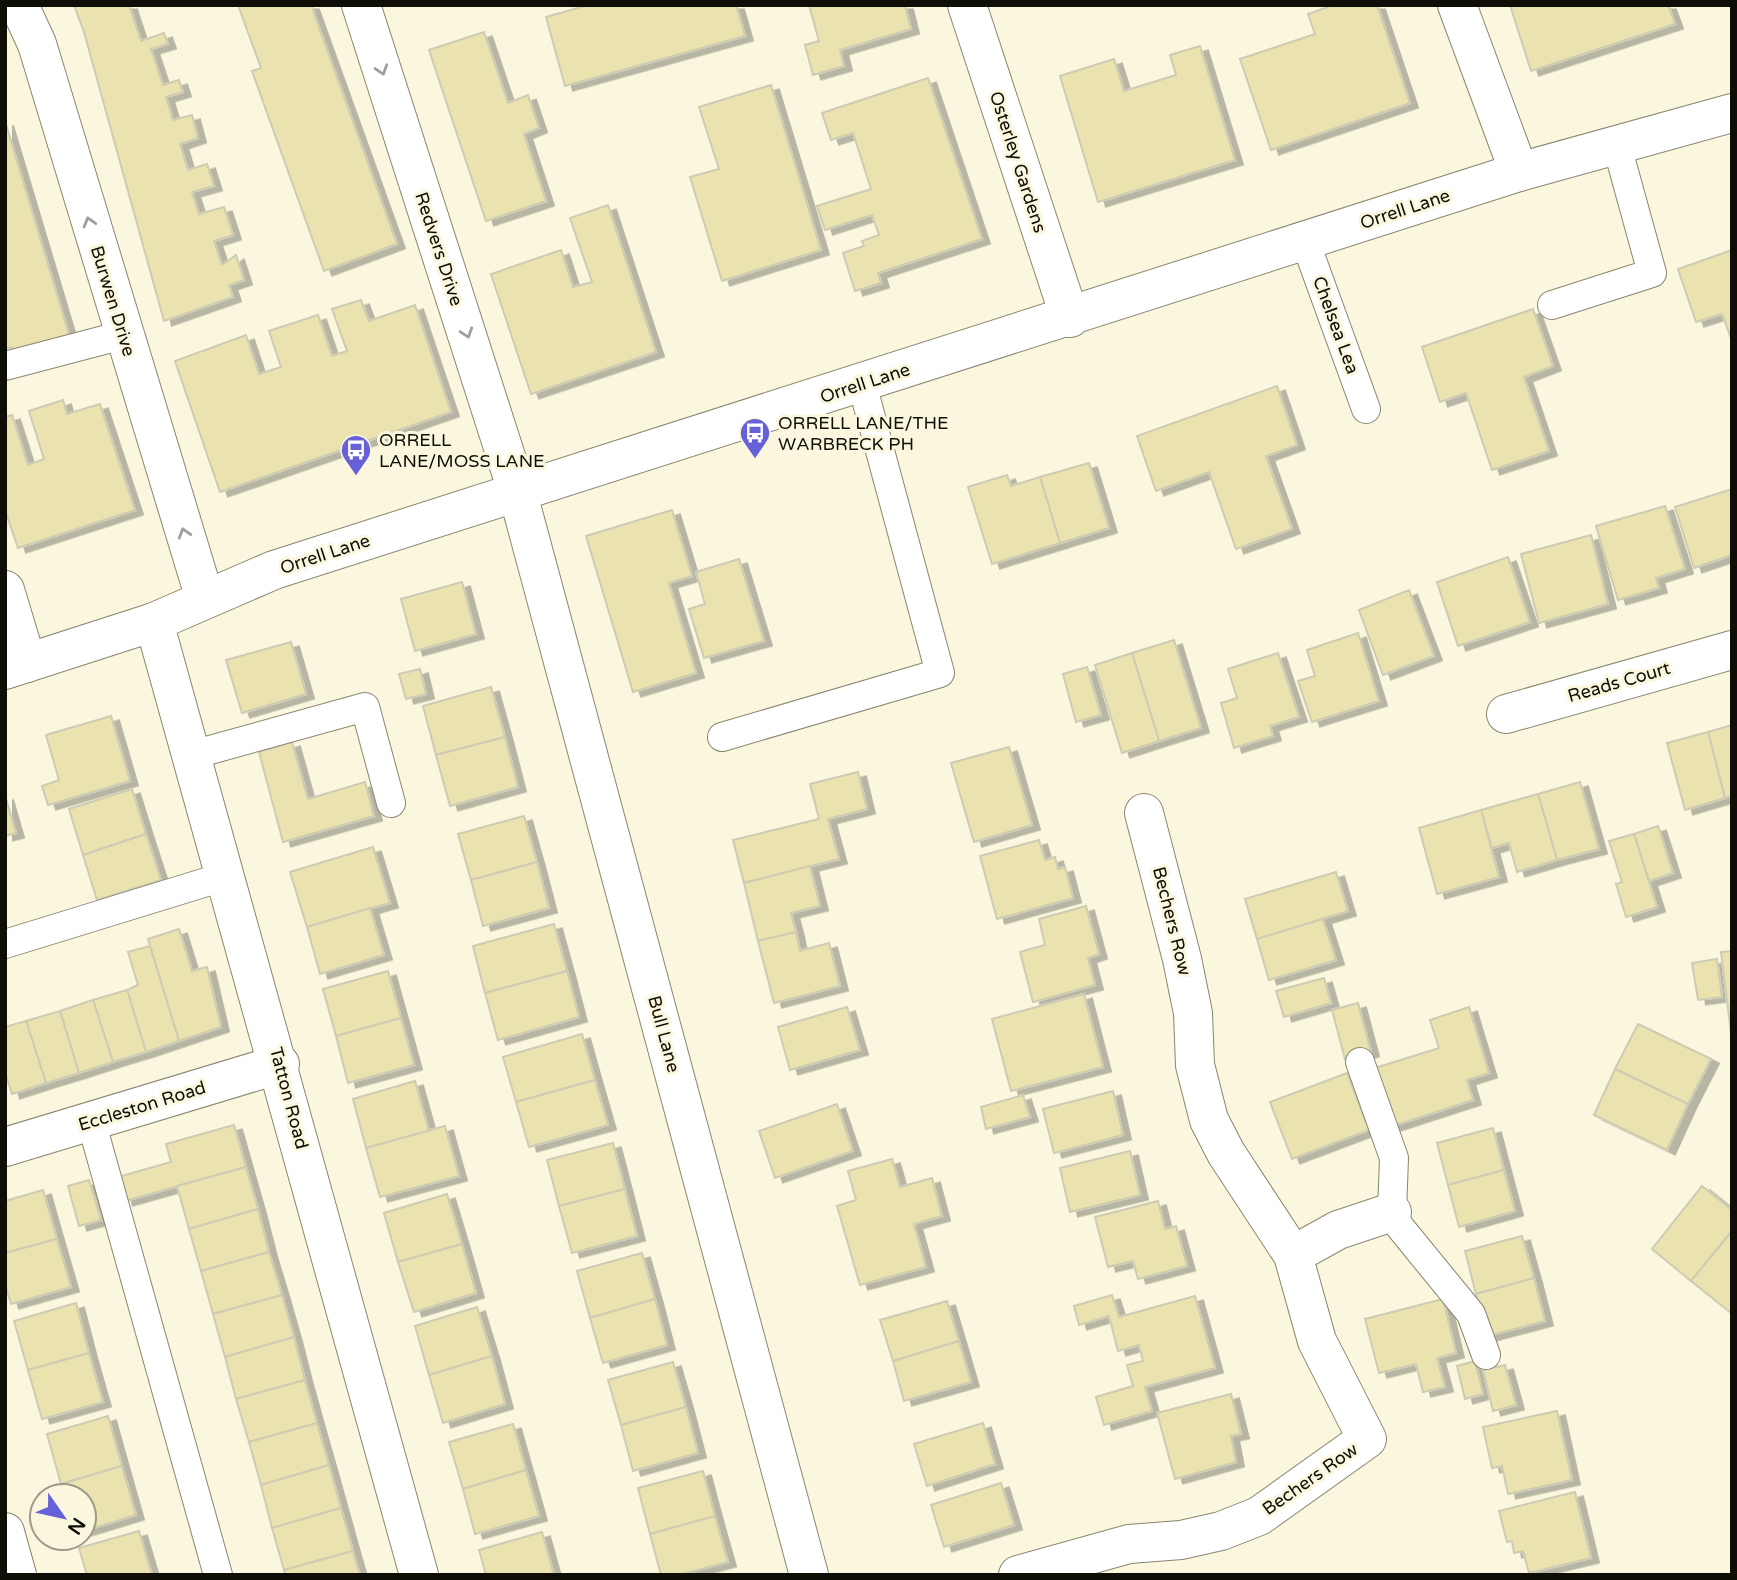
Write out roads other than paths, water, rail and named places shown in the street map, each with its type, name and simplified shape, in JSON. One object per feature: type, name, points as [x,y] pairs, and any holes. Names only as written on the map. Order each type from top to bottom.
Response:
[{"type":"street","name":"Burwen Drive","points":[[19,5],[37,44],[123,335],[205,598]]},
{"type":"street","name":"Osterley Gardens","points":[[967,5],[1070,318]]},
{"type":"street","points":[[1457,5],[1519,172]]},
{"type":"street","name":"Redvers Drive","points":[[369,7],[518,494]]},
{"type":"street","name":"Orrell Lane","points":[[16,667],[154,622],[274,570],[1070,318],[1519,172],[1732,113]]},
{"type":"street","name":"Bull Lane","points":[[518,494],[809,1575]]},
{"type":"street","points":[[5,590],[16,667]]},
{"type":"street","name":"Tatton Road","points":[[154,622],[280,1064],[419,1575]]},
{"type":"street","name":"Reads Court","points":[[1506,714],[1732,650]]},
{"type":"street","name":"Bechers Row","points":[[1018,1575],[1129,1544],[1181,1540],[1221,1531],[1259,1516],[1367,1439],[1317,1341],[1293,1255],[1226,1153],[1209,1120],[1195,1065],[1193,1013],[1182,959],[1144,813]]},
{"type":"street","name":"Eccleston Road","points":[[5,1147],[280,1064]]},
{"type":"street","points":[[1293,1255],[1338,1230],[1392,1212]]},
{"type":"street","points":[[5,1532],[18,1575]]},
{"type":"lane","points":[[1552,305],[1652,272],[1617,146]]},
{"type":"lane","name":"Chelsea Lea","points":[[1305,241],[1367,409]]},
{"type":"lane","points":[[5,366],[123,335]]},
{"type":"lane","points":[[722,737],[940,673],[862,384]]},
{"type":"lane","points":[[192,755],[365,707],[391,803]]},
{"type":"lane","points":[[5,944],[226,876]]},
{"type":"lane","points":[[1360,1062],[1394,1158],[1392,1212],[1400,1227],[1471,1314],[1486,1355]]},
{"type":"lane","points":[[91,1121],[218,1575]]},
{"type":"place","name":"ORRELL LANE/THE WARBRECK PH","points":[[755,460]]},
{"type":"place","name":"ORRELL LANE/MOSS LANE","points":[[356,477]]}]
